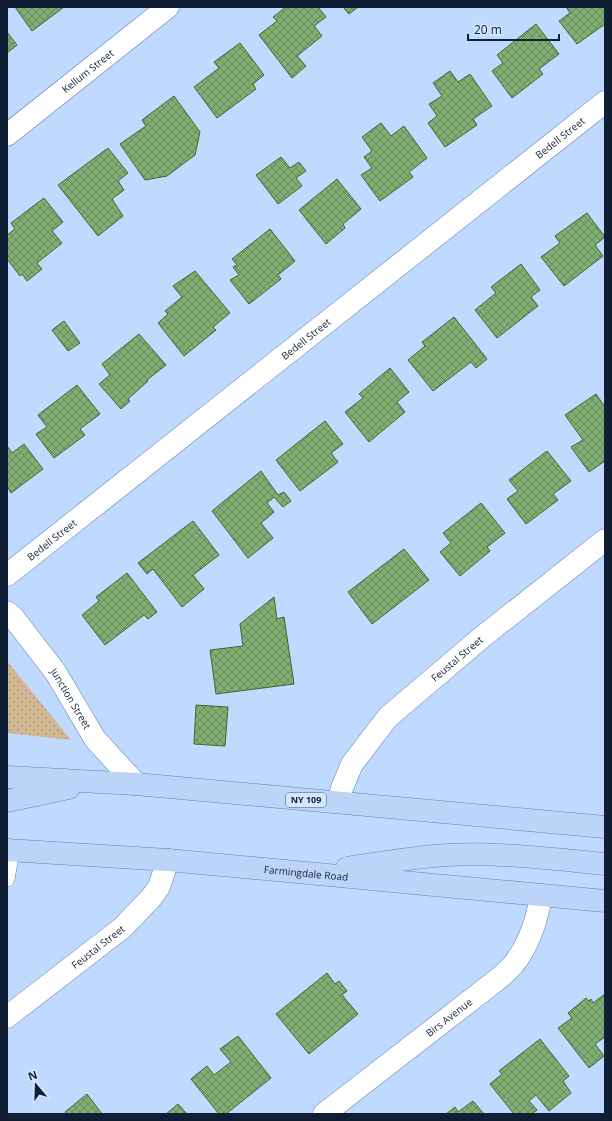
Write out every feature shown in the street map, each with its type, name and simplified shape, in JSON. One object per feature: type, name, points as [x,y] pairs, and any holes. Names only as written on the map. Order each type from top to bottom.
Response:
[{"type":"main road","name":"NY 109","points":[[7,777],[136,784],[605,827]]},
{"type":"main road","points":[[7,801],[97,782]]},
{"type":"main road","name":"Farmingdale Road","points":[[10,850],[168,860],[605,901]]},
{"type":"main road","points":[[314,873],[411,859],[446,855],[476,854],[531,857],[605,864]]},
{"type":"street","name":"Kellum Street","points":[[7,135],[168,7]]},
{"type":"street","name":"Bedell Street","points":[[7,575],[605,102]]},
{"type":"street","name":"Feustal Street","points":[[338,802],[352,764],[388,717],[480,638],[605,540]]},
{"type":"street","name":"Junction Street","points":[[7,612],[13,617],[56,673],[95,739],[136,784]]},
{"type":"street","name":"Feustal Street","points":[[7,1017],[122,928],[155,892],[164,875],[168,860]]},
{"type":"street","name":"Birs Avenue","points":[[324,1114],[489,986],[512,966],[521,954],[531,935],[539,910],[541,896]]},
{"type":"lane","points":[[7,879],[10,850]]},
{"type":"shaded area","points":[[7,661],[71,740],[7,733]]},
{"type":"building","points":[[15,7],[64,7],[32,31]]},
{"type":"building","points":[[286,7],[318,7],[326,17],[314,26],[322,36],[297,56],[306,66],[292,78],[259,35],[277,21],[273,17]]},
{"type":"building","points":[[343,7],[358,7],[349,14]]},
{"type":"building","points":[[566,7],[605,7],[605,24],[577,44],[559,21],[570,13]]},
{"type":"building","points":[[536,24],[559,54],[539,69],[543,74],[512,98],[492,71],[503,63],[497,55]]},
{"type":"building","points":[[7,32],[17,45],[7,53]]},
{"type":"building","points":[[240,43],[264,75],[253,84],[256,89],[217,118],[194,87],[219,68],[214,62]]},
{"type":"building","points":[[450,71],[458,82],[470,74],[492,106],[473,119],[477,125],[445,147],[428,123],[437,116],[429,104],[442,96],[433,83]]},
{"type":"building","points":[[174,96],[200,132],[195,155],[167,176],[145,180],[120,144],[146,126],[142,120]]},
{"type":"building","points":[[381,123],[391,136],[404,126],[427,158],[409,172],[413,177],[380,201],[361,175],[372,168],[364,157],[372,151],[362,137]]},
{"type":"building","points":[[108,148],[128,173],[118,181],[124,190],[112,199],[123,216],[98,236],[58,185]]},
{"type":"building","points":[[281,157],[290,168],[299,162],[306,171],[296,178],[302,186],[278,204],[256,175]]},
{"type":"building","points":[[337,179],[361,209],[343,224],[345,228],[326,244],[299,210]]},
{"type":"building","points":[[44,198],[63,222],[52,231],[62,243],[37,263],[42,269],[27,281],[22,274],[20,276],[7,259],[7,235],[15,229],[11,223]]},
{"type":"building","points":[[587,213],[605,237],[595,245],[603,256],[564,286],[541,257],[560,243],[555,236]]},
{"type":"building","points":[[270,229],[295,261],[278,275],[281,279],[249,304],[230,280],[239,275],[233,267],[237,265],[232,259]]},
{"type":"building","points":[[521,264],[540,290],[531,297],[538,306],[497,338],[475,310],[496,293],[491,287]]},
{"type":"building","points":[[195,271],[230,313],[213,327],[216,330],[184,356],[158,323],[168,314],[165,311],[182,297],[173,286]]},
{"type":"building","points":[[454,317],[487,359],[476,368],[471,362],[433,391],[408,360],[425,346],[422,342]]},
{"type":"building","points":[[64,321],[80,343],[68,351],[52,330]]},
{"type":"building","points":[[139,334],[166,365],[147,380],[148,381],[128,399],[130,401],[121,409],[99,384],[110,375],[102,364]]},
{"type":"building","points":[[390,368],[409,392],[397,402],[405,412],[369,442],[345,412],[363,398],[359,394]]},
{"type":"building","points":[[77,385],[100,414],[80,429],[85,435],[54,458],[36,434],[47,427],[38,415]]},
{"type":"building","points":[[596,394],[605,407],[605,461],[589,472],[571,447],[583,440],[565,415]]},
{"type":"building","points":[[325,421],[343,444],[331,453],[338,462],[300,491],[276,460]]},
{"type":"building","points":[[24,444],[43,469],[11,493],[8,488],[7,489],[7,446],[12,453]]},
{"type":"building","points":[[547,451],[571,481],[553,494],[558,500],[526,524],[507,499],[518,491],[509,480]]},
{"type":"building","points":[[261,471],[278,495],[284,492],[291,501],[283,507],[274,497],[267,503],[274,512],[261,523],[273,538],[248,558],[212,511]]},
{"type":"building","points":[[481,503],[505,533],[487,547],[490,551],[460,576],[440,552],[451,543],[443,533]]},
{"type":"building","points":[[193,521],[219,555],[193,575],[204,589],[182,607],[153,569],[147,574],[138,563]]},
{"type":"building","points":[[404,549],[429,580],[372,624],[348,592]]},
{"type":"building","points":[[127,573],[157,612],[148,619],[144,615],[105,645],[82,615],[99,601],[96,597]]},
{"type":"building","points":[[274,597],[277,619],[284,617],[294,684],[216,694],[210,650],[243,646],[240,624]]},
{"type":"building","points":[[196,705],[228,707],[225,746],[194,744]]},
{"type":"building","points":[[327,973],[335,984],[339,981],[347,991],[342,995],[358,1014],[309,1054],[276,1014]]},
{"type":"building","points":[[605,994],[605,1037],[595,1044],[604,1056],[589,1068],[558,1028],[572,1018],[568,1013],[586,998],[589,1001],[591,999],[593,1003]]},
{"type":"building","points":[[238,1036],[271,1078],[226,1114],[219,1114],[191,1079],[207,1066],[214,1075],[231,1062],[220,1049]]},
{"type":"building","points":[[540,1039],[569,1076],[563,1081],[571,1093],[549,1111],[536,1095],[529,1101],[537,1110],[532,1114],[514,1114],[490,1084],[502,1074],[499,1071]]},
{"type":"building","points":[[87,1094],[102,1114],[66,1114],[65,1112]]},
{"type":"building","points":[[473,1101],[484,1114],[446,1114],[455,1107],[458,1112]]},
{"type":"building","points":[[178,1104],[187,1114],[166,1114]]}]
